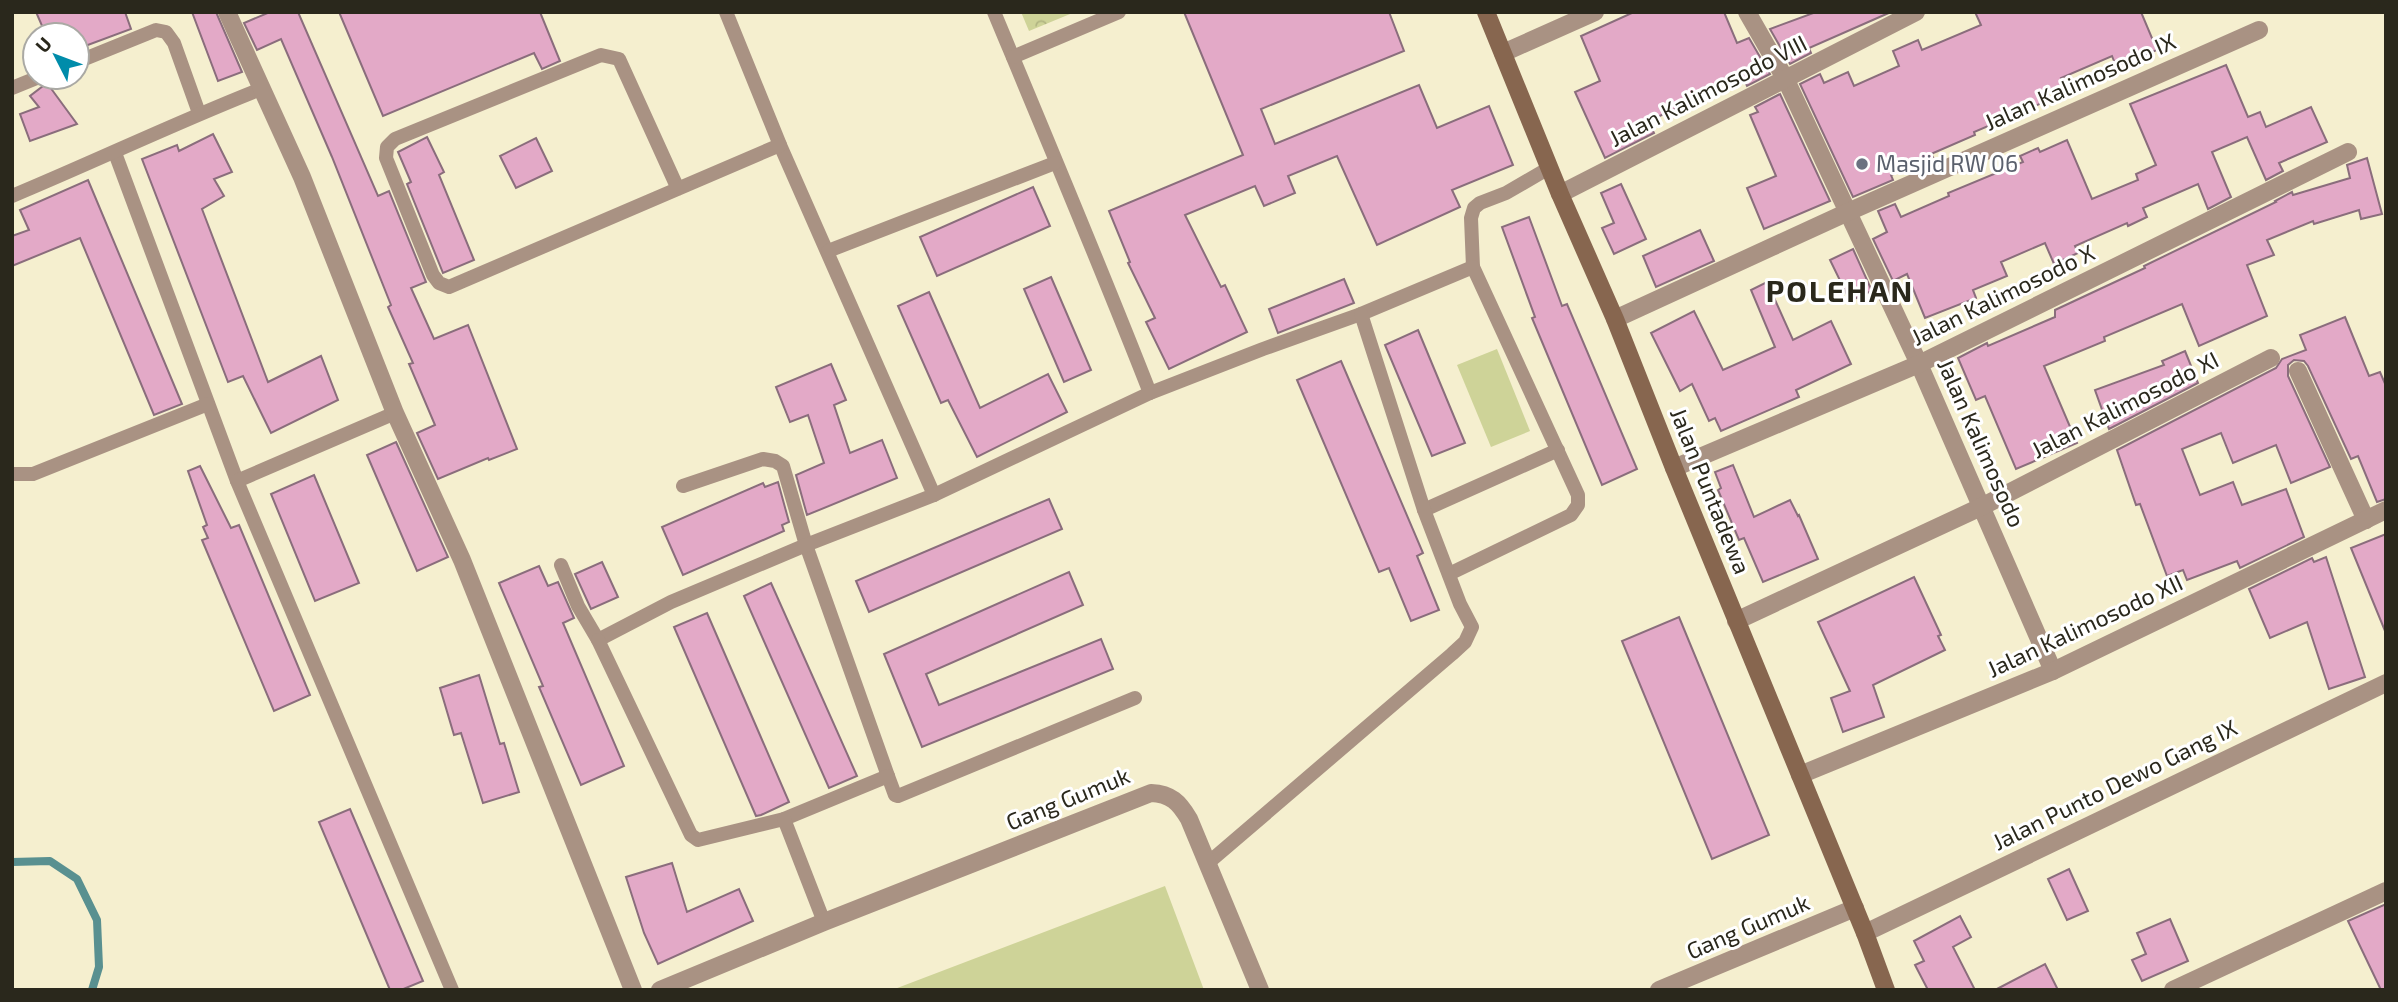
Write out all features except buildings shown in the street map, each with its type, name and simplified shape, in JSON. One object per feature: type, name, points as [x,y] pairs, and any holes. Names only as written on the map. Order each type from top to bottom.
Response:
[{"type":"street","points":[[227,12],[302,177],[394,413],[462,560],[633,990]]},
{"type":"street","name":"Jalan Puntadewa","points":[[1486,12],[1549,168],[1615,319],[1886,990]]},
{"type":"street","points":[[1503,53],[1595,12]]},
{"type":"street","name":"Jalan Kalimosodo","points":[[1747,12],[1786,80],[1919,364],[2053,671]]},
{"type":"street","name":"Jalan Kalimosodo VIII","points":[[1560,194],[1916,12]]},
{"type":"street","name":"Jalan Kalimosodo IX","points":[[1615,319],[1848,212],[2259,30]]},
{"type":"street","name":"Jalan Kalimosodo X","points":[[1674,468],[1919,364],[2347,152]]},
{"type":"street","name":"Jalan Kalimosodo XI","points":[[1736,621],[1983,506],[2271,358]]},
{"type":"street","points":[[2298,371],[2366,520]]},
{"type":"street","name":"Jalan Kalimosodo XII","points":[[1800,775],[2053,671],[2386,510]]},
{"type":"street","name":"Jalan Punto Dewo Gang IX","points":[[1865,933],[2386,683]]},
{"type":"street","name":"Gang Gumuk","points":[[660,990],[1151,793],[1174,799],[1189,819],[1260,990]]},
{"type":"street","points":[[2173,990],[2386,891]]},
{"type":"street","name":"Gang Gumuk","points":[[1659,990],[1855,908]]},
{"type":"lane","points":[[726,12],[780,145],[934,495]]},
{"type":"lane","points":[[994,12],[1055,163],[1098,260],[1150,393]]},
{"type":"lane","points":[[1013,57],[1119,12]]},
{"type":"lane","points":[[91,56],[156,30],[166,32],[174,43],[199,113]]},
{"type":"lane","points":[[678,189],[619,59],[611,56],[601,55],[396,139],[387,147],[386,158],[433,275],[439,283],[449,287],[678,189],[780,145]]},
{"type":"lane","points":[[12,197],[199,113],[261,89]]},
{"type":"lane","points":[[115,153],[237,481],[452,990]]},
{"type":"lane","points":[[828,251],[1055,163]]},
{"type":"lane","points":[[1449,574],[1571,515],[1578,505],[1578,495],[1473,267],[1471,218],[1474,208],[1549,168]]},
{"type":"lane","points":[[598,640],[671,602],[934,495],[1150,393],[1361,314],[1473,267]]},
{"type":"lane","points":[[1208,863],[1465,642],[1472,627],[1460,604],[1424,510],[1361,314]]},
{"type":"lane","points":[[12,474],[29,474],[208,404]]},
{"type":"lane","points":[[237,481],[394,413]]},
{"type":"lane","points":[[1424,510],[1558,450]]},
{"type":"lane","points":[[683,486],[762,459],[775,461],[783,466],[806,545],[895,795],[901,796],[1135,698]]},
{"type":"lane","points":[[561,565],[578,606],[598,640],[691,835],[698,840],[784,819],[888,776]]},
{"type":"lane","points":[[784,819],[824,922]]},
{"type":"green space","points":[[1021,12],[1075,12],[1029,31]]},
{"type":"green space","points":[[1497,349],[1530,431],[1491,447],[1457,365]]},
{"type":"green space","points":[[1165,886],[1204,990],[892,990]]},
{"type":"waterway","points":[[12,862],[50,861],[77,879],[97,920],[99,967],[92,990]]},
{"type":"place","name":"Masjid RW 06","points":[[1862,164]]},
{"type":"district","name":"POLEHAN","points":[[1840,292]]}]
